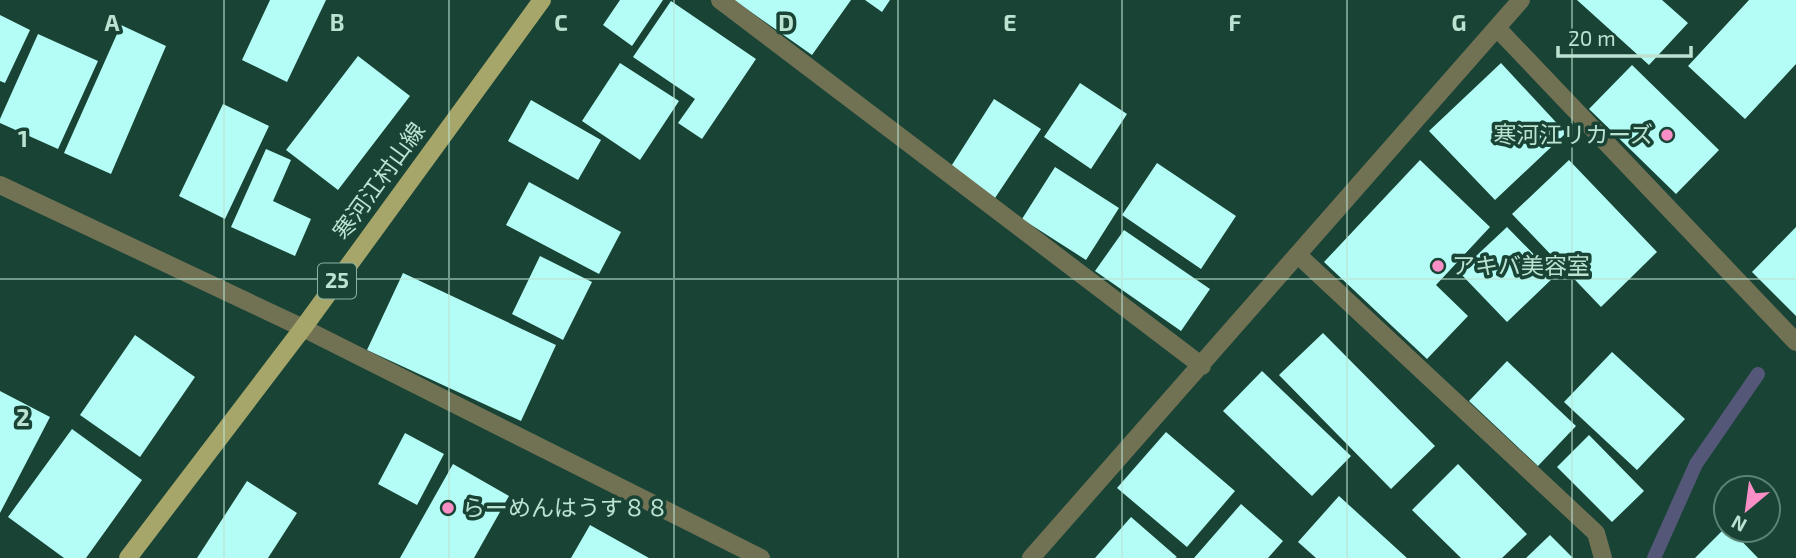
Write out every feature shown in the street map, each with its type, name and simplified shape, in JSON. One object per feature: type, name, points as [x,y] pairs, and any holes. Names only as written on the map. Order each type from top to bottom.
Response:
[{"type":"main road","name":"寒河江村山線","points":[[128,558],[303,328],[542,0]]},
{"type":"lane","points":[[720,0],[1202,366]]},
{"type":"lane","points":[[1031,558],[1521,0]]},
{"type":"lane","points":[[1497,28],[1796,342]]},
{"type":"lane","points":[[0,185],[303,328],[761,558]]},
{"type":"lane","points":[[1298,255],[1596,533],[1603,558]]},
{"type":"building","points":[[270,0],[326,0],[287,82],[242,60]]},
{"type":"building","points":[[620,0],[663,0],[632,46],[603,25]]},
{"type":"building","points":[[734,0],[851,0],[812,55]]},
{"type":"building","points":[[865,0],[890,0],[882,12]]},
{"type":"building","points":[[1577,0],[1662,0],[1688,23],[1649,65]]},
{"type":"building","points":[[1749,0],[1796,0],[1796,64],[1745,119],[1688,66]]},
{"type":"building","points":[[671,1],[756,59],[702,139],[678,123],[695,99],[633,57]]},
{"type":"building","points":[[0,15],[30,30],[5,83],[0,81]]},
{"type":"building","points":[[121,25],[166,46],[111,174],[64,153]]},
{"type":"building","points":[[38,34],[98,61],[58,149],[0,123]]},
{"type":"building","points":[[358,56],[410,96],[338,190],[286,150]]},
{"type":"building","points":[[620,63],[679,101],[640,160],[582,121]]},
{"type":"building","points":[[1501,63],[1566,133],[1495,200],[1429,131]]},
{"type":"building","points":[[1632,65],[1719,150],[1676,194],[1589,109]]},
{"type":"building","points":[[1080,83],[1127,114],[1091,169],[1044,137]]},
{"type":"building","points":[[994,99],[1041,129],[995,198],[950,168]]},
{"type":"building","points":[[531,100],[601,140],[578,180],[508,141]]},
{"type":"building","points":[[223,104],[269,126],[225,219],[179,196]]},
{"type":"building","points":[[266,149],[291,160],[273,201],[311,219],[295,256],[231,227]]},
{"type":"building","points":[[1420,160],[1490,227],[1436,285],[1468,316],[1427,359],[1324,262]]},
{"type":"building","points":[[1569,160],[1657,252],[1601,307],[1512,214]]},
{"type":"building","points":[[1157,163],[1236,216],[1201,269],[1122,215]]},
{"type":"building","points":[[1055,167],[1119,208],[1086,260],[1022,219]]},
{"type":"building","points":[[529,182],[621,232],[599,274],[506,225]]},
{"type":"building","points":[[1507,227],[1555,276],[1507,322],[1459,272]]},
{"type":"building","points":[[1796,227],[1796,316],[1752,272]]},
{"type":"building","points":[[1124,230],[1210,289],[1181,331],[1095,271]]},
{"type":"building","points":[[540,256],[592,282],[563,340],[512,314]]},
{"type":"building","points":[[403,273],[556,345],[521,421],[367,350]]},
{"type":"building","points":[[1323,333],[1435,446],[1391,489],[1279,375]]},
{"type":"building","points":[[135,335],[195,377],[140,457],[80,415]]},
{"type":"building","points":[[1612,352],[1685,419],[1637,470],[1564,402]]},
{"type":"building","points":[[1507,361],[1576,426],[1538,466],[1469,401]]},
{"type":"building","points":[[1262,371],[1351,456],[1312,496],[1223,411]]},
{"type":"building","points":[[0,391],[50,417],[0,513]]},
{"type":"building","points":[[72,429],[142,480],[86,558],[64,558],[8,517]]},
{"type":"building","points":[[1166,432],[1235,491],[1187,547],[1117,488]]},
{"type":"building","points":[[405,433],[444,454],[417,505],[378,484]]},
{"type":"building","points":[[1589,435],[1644,491],[1612,522],[1557,467]]},
{"type":"building","points":[[453,464],[509,496],[474,558],[400,558]]},
{"type":"building","points":[[1458,464],[1527,534],[1502,558],[1461,558],[1412,510]]},
{"type":"building","points":[[247,481],[297,513],[268,558],[197,558]]},
{"type":"building","points":[[1339,496],[1407,558],[1316,558],[1298,542]]},
{"type":"building","points":[[1241,504],[1283,541],[1268,558],[1194,558]]},
{"type":"building","points":[[1131,517],[1177,557],[1095,558]]},
{"type":"building","points":[[590,525],[649,558],[571,558]]},
{"type":"building","points":[[1550,535],[1573,558],[1526,558]]},
{"type":"building","points":[[1712,541],[1712,544],[1744,544],[1758,558],[1695,558]]},
{"type":"waterway","points":[[1654,558],[1696,464],[1758,374]]},
{"type":"place","name":"寒河江リカーズ","points":[[1667,135]]},
{"type":"place","name":"アキバ美容室","points":[[1438,266]]},
{"type":"place","name":"らーめんはうす８８","points":[[448,508]]}]
